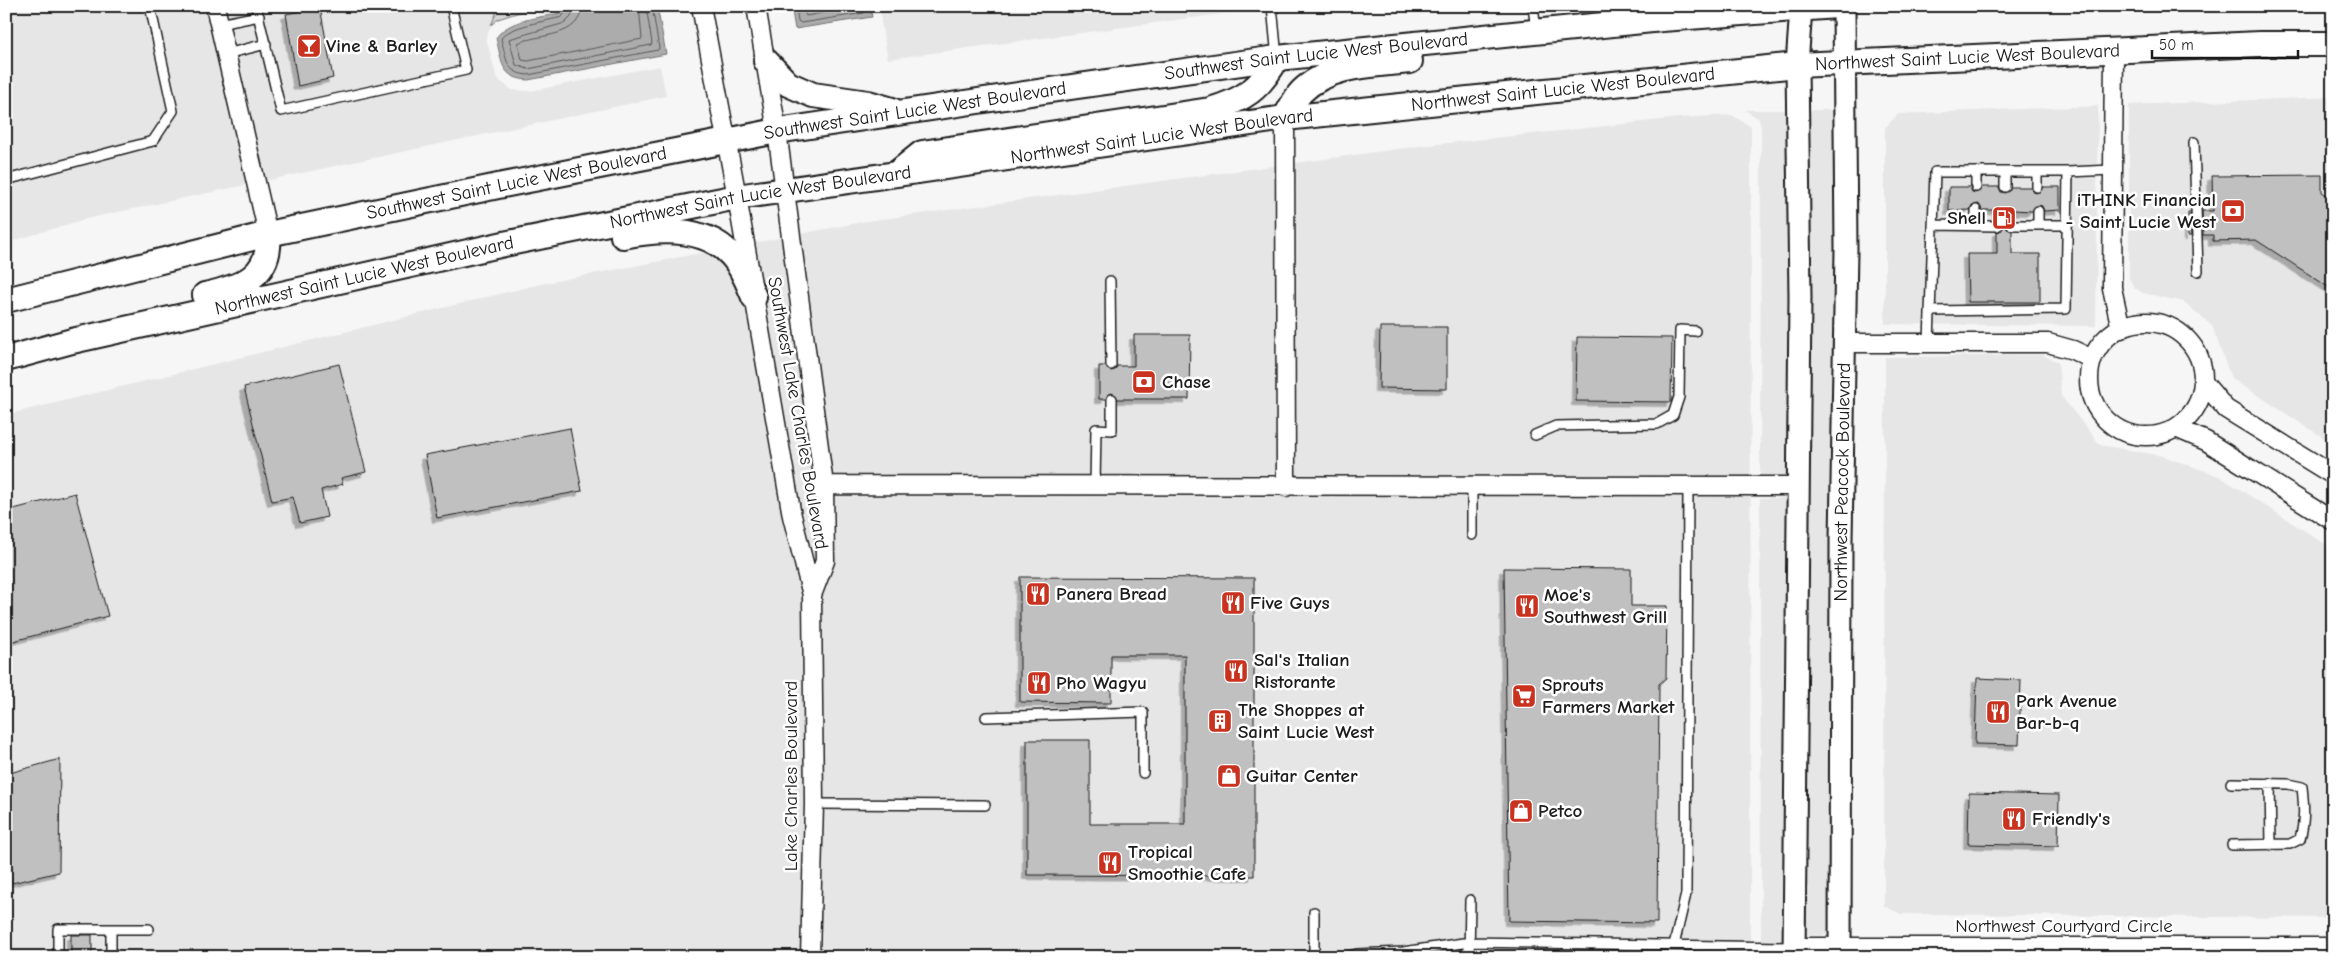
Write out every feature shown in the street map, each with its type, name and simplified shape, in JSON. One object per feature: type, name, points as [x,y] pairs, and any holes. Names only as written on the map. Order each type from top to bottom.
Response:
[{"type":"main road","name":"Southwest Saint Lucie West Boulevard","points":[[6,300],[268,234],[726,140],[1277,58],[1662,19],[1801,7],[1837,6]]},
{"type":"main road","points":[[1285,118],[1302,92],[1332,73],[1358,67],[1624,38],[1662,19]]},
{"type":"main road","name":"Northwest Saint Lucie West Boulevard","points":[[6,359],[72,341],[468,252],[737,197],[1285,118],[1797,66],[2260,44],[2333,44]]},
{"type":"main road","points":[[896,174],[922,153],[1210,110],[1234,103],[1256,89],[1268,74],[1277,58]]},
{"type":"main road","points":[[766,61],[788,84],[813,95],[868,103],[904,113]]},
{"type":"main road","points":[[468,252],[526,254],[648,231],[678,232],[697,236],[722,246],[740,266],[754,297]]},
{"type":"main road","points":[[6,342],[235,288],[256,273],[264,262],[269,248],[268,234]]},
{"type":"street","points":[[215,6],[268,234]]},
{"type":"street","name":"Southwest Lake Charles Boulevard","points":[[701,6],[737,197],[792,516],[812,595]]},
{"type":"street","name":"Southwest Lake Charles Boulevard","points":[[756,6],[777,132],[824,485],[825,561],[812,595]]},
{"type":"street","name":"Northwest Peacock Boulevard","points":[[1840,952],[1846,250],[1844,6]]},
{"type":"street","points":[[1794,952],[1800,297],[1797,66],[1801,7]]},
{"type":"street","points":[[2114,51],[2112,288],[2121,329]]},
{"type":"street","points":[[1285,118],[1286,487]]},
{"type":"street","points":[[2144,322],[2163,325],[2176,331],[2191,344],[2200,361],[2203,382],[2199,400],[2193,412],[2176,428],[2165,433],[2145,436],[2128,434],[2110,424],[2099,412],[2090,394],[2089,378],[2092,359],[2103,342],[2121,329],[2132,324],[2144,322]]},
{"type":"street","points":[[1844,343],[2048,343],[2073,350],[2092,359]]},
{"type":"street","points":[[2203,382],[2226,409],[2333,475]]},
{"type":"street","points":[[2176,428],[2206,441],[2333,521]]},
{"type":"street","points":[[824,485],[1286,487],[1798,486]]},
{"type":"street","name":"Lake Charles Boulevard","points":[[810,957],[814,804],[812,595]]},
{"type":"street","name":"Northwest Courtyard Circle","points":[[1794,952],[2111,952],[2333,947]]},
{"type":"lane","points":[[6,180],[153,141],[173,111],[150,6]]},
{"type":"lane","points":[[256,6],[281,111],[466,70],[451,6]]},
{"type":"lane","points":[[1272,6],[1277,58]]},
{"type":"lane","points":[[1533,6],[1536,32]]},
{"type":"lane","points":[[219,24],[258,16]]},
{"type":"lane","points":[[226,54],[266,44]]},
{"type":"lane","points":[[2194,142],[2198,271]]},
{"type":"lane","points":[[1929,342],[1932,311],[1935,172],[2068,172],[2112,170]]},
{"type":"lane","points":[[1976,172],[1976,187]]},
{"type":"lane","points":[[2005,172],[2005,187]]},
{"type":"lane","points":[[2037,172],[2037,187]]},
{"type":"lane","points":[[1932,311],[2066,309],[2068,172]]},
{"type":"lane","points":[[1976,210],[1976,225]]},
{"type":"lane","points":[[2038,211],[2038,225]]},
{"type":"lane","points":[[2012,225],[2067,225]]},
{"type":"lane","points":[[1934,226],[1996,226]]},
{"type":"lane","points":[[1110,280],[1111,366]]},
{"type":"lane","points":[[1535,435],[1556,426],[1657,424],[1673,415],[1680,396],[1680,330],[1696,331]]},
{"type":"lane","points":[[1095,486],[1096,430],[1112,430],[1112,399]]},
{"type":"lane","points":[[1677,945],[1686,894],[1688,486]]},
{"type":"lane","points":[[1472,487],[1472,536]]},
{"type":"lane","points":[[986,717],[1143,712],[1143,773]]},
{"type":"lane","points":[[2231,783],[2270,783],[2302,786],[2305,807],[2300,839],[2290,844],[2232,845]]},
{"type":"lane","points":[[2270,783],[2271,845]]},
{"type":"lane","points":[[814,804],[985,805]]},
{"type":"lane","points":[[1469,957],[1470,900]]},
{"type":"lane","points":[[1314,912],[1314,957]]},
{"type":"lane","points":[[58,957],[58,929],[150,929]]},
{"type":"lane","points":[[111,929],[111,957]]},
{"type":"lane","points":[[1344,957],[1357,954],[1403,952],[1470,942],[1677,945],[1794,952]]},
{"type":"shaded area","points":[[6,6],[494,6],[496,14],[486,38],[496,75],[500,81],[512,90],[530,91],[660,66],[666,96],[85,219],[6,243]]},
{"type":"shaded area","points":[[494,6],[539,6],[498,19],[491,25],[496,14]]},
{"type":"shaded area","points":[[881,6],[1280,6],[888,59],[881,23]]},
{"type":"shaded area","points":[[2333,97],[2333,444],[2231,378],[2212,326],[2184,302],[2143,293],[2135,288],[2129,279],[2129,105]]},
{"type":"shaded area","points":[[2098,106],[2096,326],[1885,324],[1885,128],[1898,114]]},
{"type":"shaded area","points":[[1745,110],[1788,110],[1788,475],[1760,475],[1761,127],[1759,119]]},
{"type":"shaded area","points":[[1808,110],[1835,110],[1836,250],[1833,332],[1830,935],[1805,935],[1810,297]]},
{"type":"shaded area","points":[[1732,115],[1751,127],[1750,957],[6,957],[6,415],[541,284],[867,221],[1420,146],[1679,118]]},
{"type":"shaded area","points":[[2043,355],[2058,362],[2061,396],[2100,445],[2163,456],[2219,476],[2333,549],[2333,918],[1901,914],[1884,906],[1885,357]]},
{"type":"shaded area","points":[[1760,498],[1788,498],[1784,957],[1761,957]]},
{"type":"water","points":[[564,6],[657,6],[666,54],[528,80],[519,79],[507,72],[501,61],[496,38],[501,32],[525,20],[560,13]]},
{"type":"water","points":[[791,6],[870,6],[872,17],[795,29]]},
{"type":"building","name":"Vine & Barley","points":[[320,7],[333,78],[298,86],[286,14]]},
{"type":"building","points":[[2322,175],[2322,192],[2333,199],[2333,290],[2256,240],[2213,241],[2213,235],[2203,235],[2202,211],[2213,211],[2212,176]]},
{"type":"building","points":[[1949,187],[1970,187],[1972,192],[1976,193],[1982,187],[1999,187],[2001,192],[2005,193],[2011,187],[2031,187],[2033,192],[2037,193],[2043,187],[2060,187],[2060,210],[2044,211],[2042,206],[2038,205],[2032,211],[2012,210],[2012,219],[2006,225],[2007,229],[2012,231],[2012,254],[2040,254],[2040,302],[1968,302],[1967,254],[1997,254],[1997,232],[2002,230],[2003,226],[2001,221],[1997,220],[1997,210],[1982,210],[1979,204],[1972,205],[1970,210],[1949,211]]},
{"type":"building","points":[[2188,212],[2190,212],[2191,236],[2188,236]]},
{"type":"building","points":[[1380,327],[1447,327],[1447,389],[1379,388]]},
{"type":"building","name":"Chase","points":[[1134,335],[1190,335],[1189,399],[1118,399],[1112,393],[1108,394],[1106,399],[1099,399],[1099,366],[1105,366],[1111,371],[1115,370],[1117,366],[1134,366]]},
{"type":"building","points":[[1577,337],[1672,338],[1671,402],[1576,401]]},
{"type":"building","points":[[339,364],[366,472],[341,478],[343,484],[321,490],[327,517],[300,523],[293,497],[272,501],[244,387]]},
{"type":"building","points":[[570,428],[582,491],[437,518],[425,455]]},
{"type":"building","points":[[75,493],[108,616],[6,643],[6,511]]},
{"type":"building","points":[[1504,568],[1631,569],[1631,606],[1667,606],[1666,678],[1659,684],[1657,923],[1509,921]]},
{"type":"building","name":"The Shoppes at Saint Lucie West","points":[[1020,577],[1254,578],[1254,876],[1027,875],[1027,740],[1090,740],[1090,824],[1185,824],[1185,655],[1111,655],[1111,703],[1020,702]]},
{"type":"building","name":"Park Avenue Bar-b-q","points":[[1977,678],[2021,680],[2019,745],[1975,744]]},
{"type":"building","points":[[60,759],[59,872],[12,883],[6,863],[6,774]]},
{"type":"building","name":"Friendly's","points":[[1969,793],[2059,795],[2058,846],[1968,844]]},
{"type":"building","points":[[71,935],[92,935],[92,957],[71,957]]},
{"type":"place","name":"Vine & Barley","points":[[309,46]]},
{"type":"place","name":"iTHINK Financial - Saint Lucie West","points":[[2233,211]]},
{"type":"place","name":"Shell","points":[[2004,218]]},
{"type":"place","name":"Chase","points":[[1144,382]]},
{"type":"place","name":"Panera Bread","points":[[1038,594]]},
{"type":"place","name":"Five Guys","points":[[1233,603]]},
{"type":"place","name":"Moe's Southwest Grill","points":[[1527,606]]},
{"type":"place","name":"Sal's Italian Ristorante","points":[[1236,671]]},
{"type":"place","name":"Pho Wagyu","points":[[1039,683]]},
{"type":"place","name":"Sprouts Farmers Market","points":[[1524,696]]},
{"type":"place","name":"Park Avenue Bar-b-q","points":[[1998,712]]},
{"type":"place","name":"The Shoppes at Saint Lucie West","points":[[1220,721]]},
{"type":"place","name":"Guitar Center","points":[[1229,776]]},
{"type":"place","name":"Petco","points":[[1521,811]]},
{"type":"place","name":"Friendly's","points":[[2014,819]]},
{"type":"place","name":"Tropical Smoothie Cafe","points":[[1110,863]]}]
